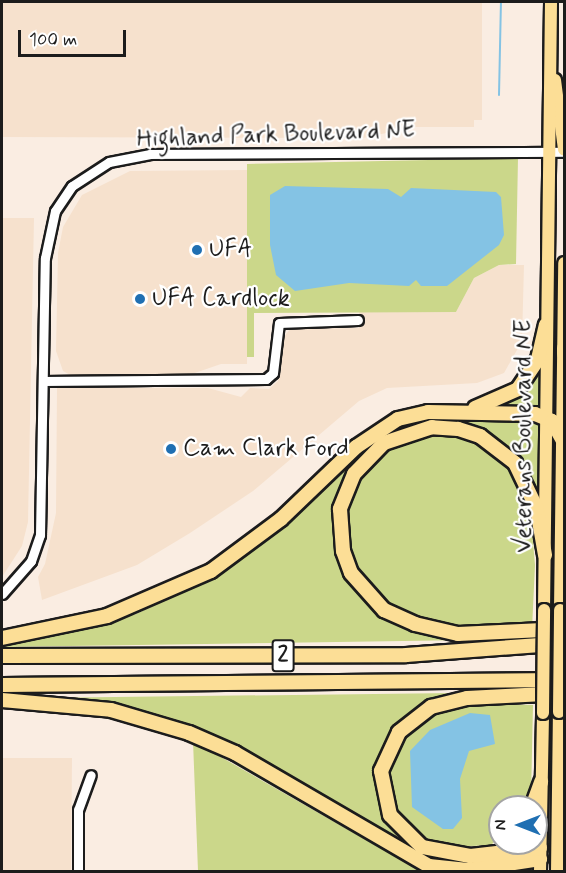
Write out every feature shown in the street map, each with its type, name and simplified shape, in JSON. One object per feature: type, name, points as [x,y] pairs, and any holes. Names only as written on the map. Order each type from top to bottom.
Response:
[{"type":"highway","points":[[2,638],[107,616],[192,581],[280,519],[375,432],[410,415],[486,405],[518,389],[538,359],[546,325]]},
{"type":"highway","points":[[449,411],[546,418],[562,440]]},
{"type":"highway","points":[[545,555],[534,501],[515,463],[480,436],[458,429],[414,431],[384,443],[354,474],[340,509],[343,551],[351,573],[384,610],[416,624],[458,634],[564,629]]},
{"type":"highway","name":"2","points":[[2,656],[406,656],[564,643]]},
{"type":"highway","name":"2","points":[[2,685],[564,680]]},
{"type":"highway","points":[[540,859],[439,853],[401,830],[383,795],[381,771],[389,746],[420,713],[454,699],[564,693]]},
{"type":"highway","points":[[2,700],[111,710],[189,733],[235,753],[418,861],[454,871],[540,859]]},
{"type":"highway","points":[[536,795],[541,782]]},
{"type":"highway","points":[[484,854],[488,852]]},
{"type":"main road","name":"Veterans Boulevard NE","points":[[540,859],[545,555],[547,149],[551,2]]},
{"type":"main road","points":[[550,25],[564,150]]},
{"type":"main road","name":"Veterans Boulevard NE","points":[[557,872],[561,851],[558,780],[564,263]]},
{"type":"main road","points":[[558,780],[564,807]]},
{"type":"street","name":"Highland Park Boulevard NE","points":[[2,594],[31,561],[41,524],[47,233],[72,186],[109,162],[150,154],[564,150]]},
{"type":"street","points":[[44,381],[266,379],[273,373],[279,323],[358,320]]},
{"type":"street","points":[[78,872],[78,810],[91,775]]},
{"type":"street","points":[[540,859],[561,851]]},
{"type":"shaded area","points":[[2,2],[482,2],[482,120],[474,120],[474,127],[414,127],[363,138],[2,137]]},
{"type":"shaded area","name":"UFA","points":[[247,170],[247,364],[221,364],[186,376],[72,376],[63,371],[56,351],[58,253],[63,227],[82,195],[130,171]]},
{"type":"shaded area","points":[[2,218],[34,218],[28,522],[22,546],[2,577]]},
{"type":"shaded area","points":[[499,265],[524,265],[522,341],[504,373],[477,383],[387,388],[359,401],[253,491],[190,533],[137,565],[42,600],[38,577],[45,564],[56,513],[57,388],[208,388],[241,397],[250,388],[269,389],[278,381],[280,342],[290,329],[359,328],[359,312],[456,312],[474,278]]},
{"type":"shaded area","points":[[2,758],[72,758],[71,871],[2,871]]},
{"type":"green space","points":[[518,158],[516,264],[499,265],[474,278],[456,312],[254,313],[254,357],[247,357],[247,164]]},
{"type":"green space","points":[[540,369],[540,410],[493,409],[517,395]]},
{"type":"green space","points":[[433,418],[538,423],[538,500],[533,482],[504,445],[474,429],[416,425],[373,444],[342,482],[333,528],[335,550],[345,575],[376,611],[410,629],[470,640],[2,647],[2,643],[71,632],[136,614],[191,588],[239,557],[374,439]]},
{"type":"green space","points":[[449,432],[497,453],[517,475],[530,508],[535,565],[532,629],[425,623],[393,610],[366,588],[353,565],[345,540],[345,514],[351,488],[368,464],[392,444]]},
{"type":"green space","points":[[455,693],[420,708],[397,726],[382,749],[380,802],[402,845],[179,725],[34,698]]},
{"type":"green space","points":[[474,703],[533,705],[531,795],[488,795],[488,845],[433,848],[396,815],[388,772],[399,743],[416,725],[444,710]]},
{"type":"green space","points":[[193,741],[394,856],[433,871],[198,871]]},
{"type":"water","points":[[285,186],[388,189],[401,197],[411,188],[496,192],[501,197],[504,235],[499,245],[447,286],[421,286],[416,280],[409,286],[349,283],[295,291],[276,275],[270,245],[270,195]]},
{"type":"water","points":[[470,713],[490,715],[495,744],[469,751],[460,779],[462,818],[453,829],[443,829],[412,807],[410,751],[430,730]]},
{"type":"waterway","points":[[499,95],[501,2]]},
{"type":"place","name":"UFA","points":[[197,250]]},
{"type":"place","name":"UFA Cardlock","points":[[140,299]]},
{"type":"place","name":"Cam Clark Ford","points":[[171,449]]}]
